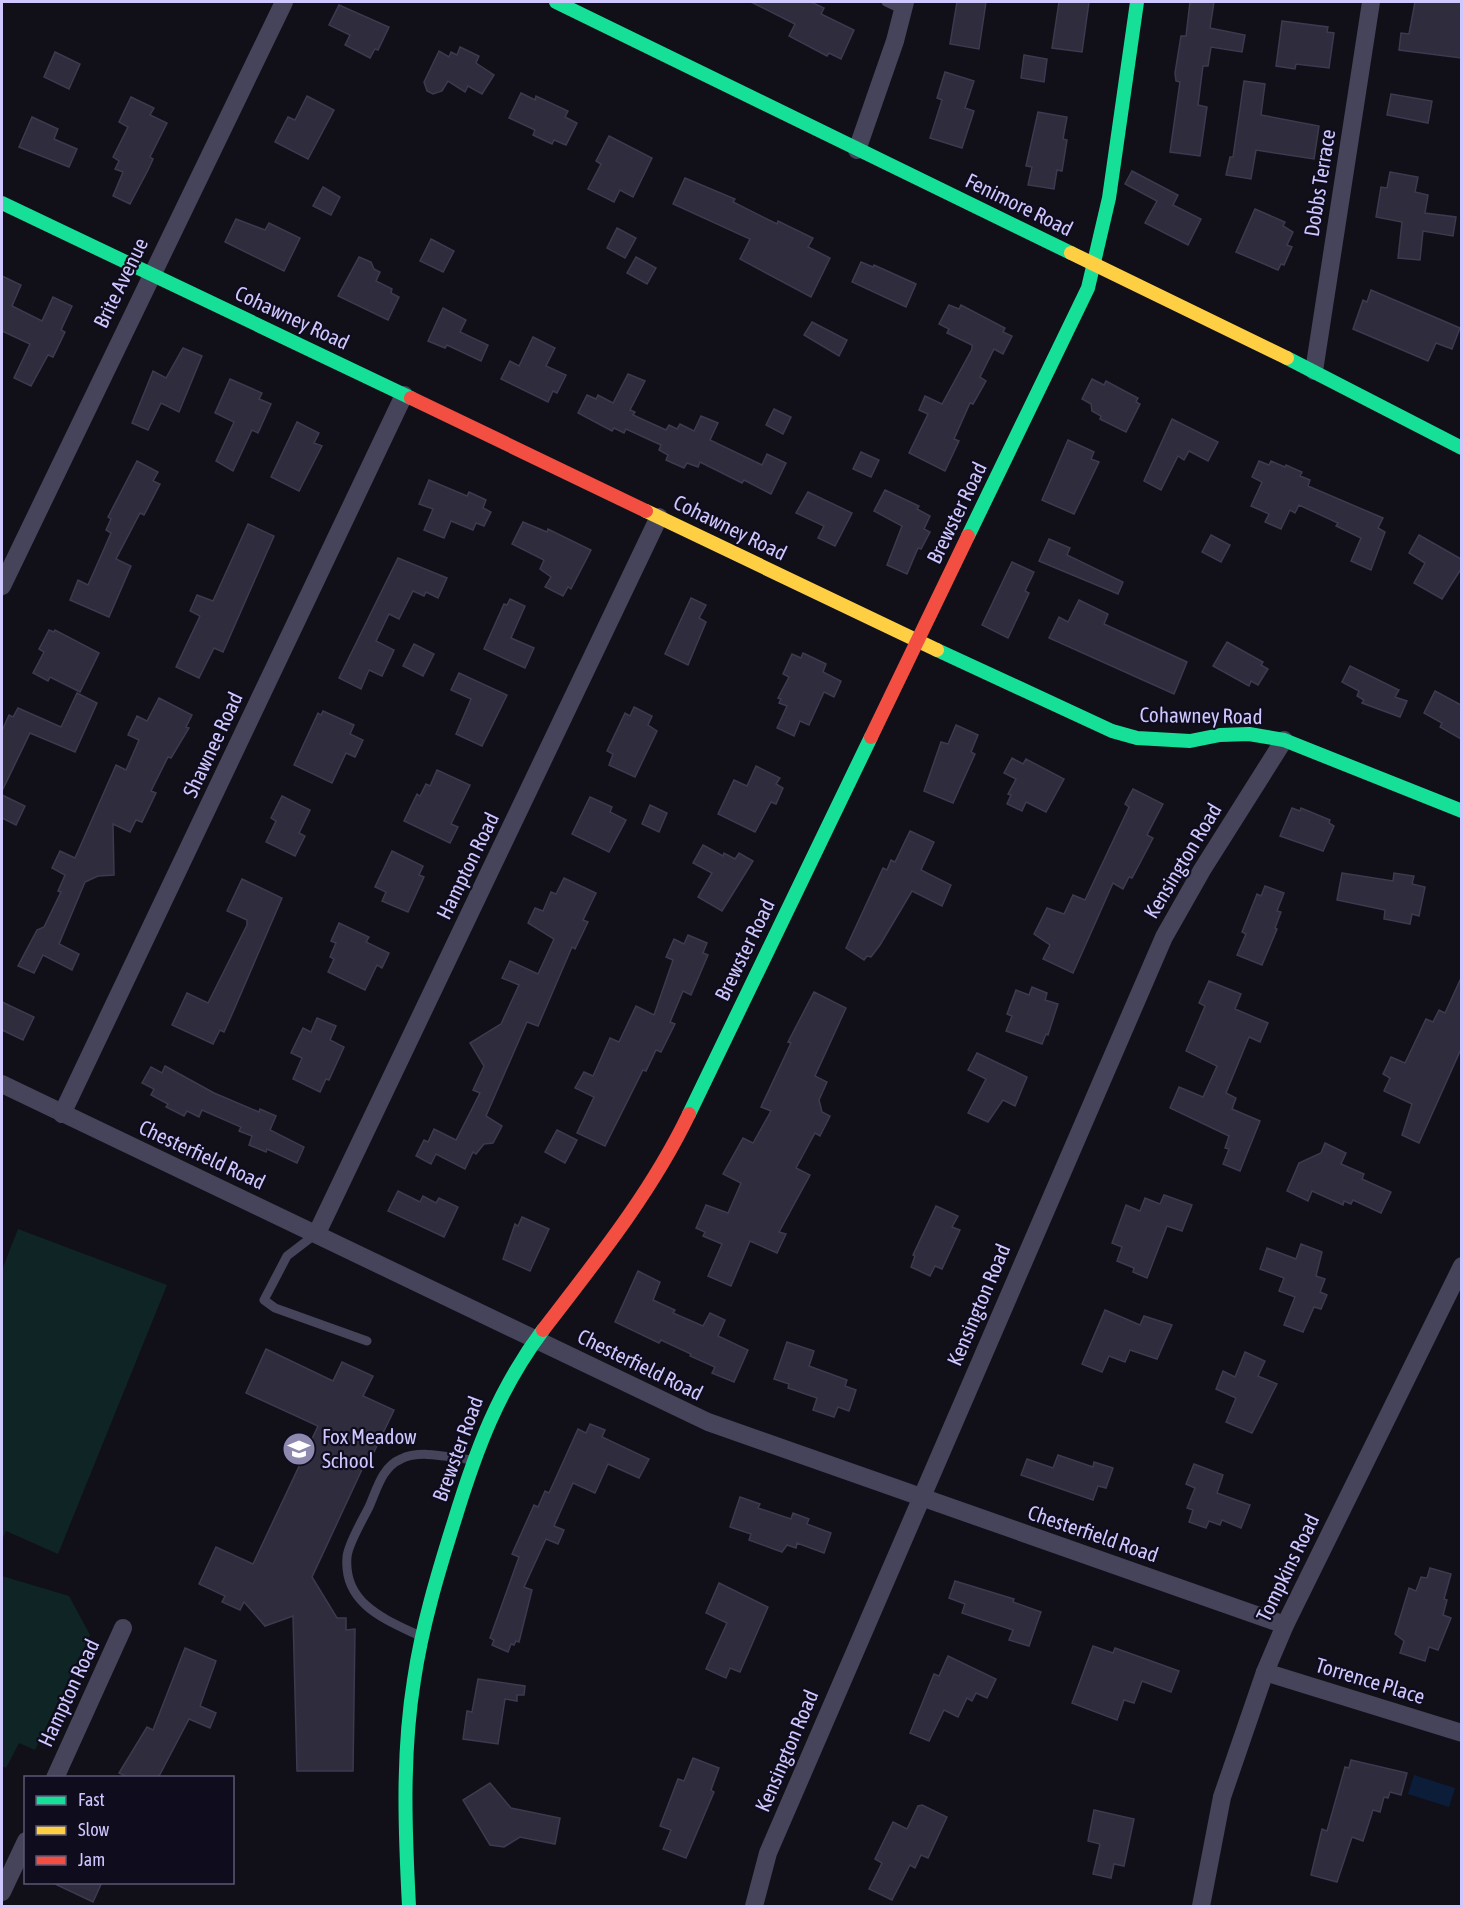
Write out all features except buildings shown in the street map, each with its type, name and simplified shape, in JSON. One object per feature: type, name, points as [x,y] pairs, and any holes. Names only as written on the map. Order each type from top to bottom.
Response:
[{"type":"street","name":"Brite Avenue","points":[[2,586],[150,275],[284,2]]},
{"type":"street","name":"Fenimore Road","points":[[556,2],[1314,370],[1461,448]]},
{"type":"street","name":"Brewster Road","points":[[409,1906],[405,1841],[409,1738],[415,1679],[424,1637],[480,1436],[506,1382],[616,1234],[669,1155],[919,642],[1088,288],[1109,198],[1137,2]]},
{"type":"street","name":"Dobbs Terrace","points":[[1314,370],[1371,2]]},
{"type":"street","points":[[857,150],[895,41],[904,5]]},
{"type":"street","name":"Cohawney Road","points":[[2,203],[919,642],[1112,731],[1137,738],[1190,741],[1220,735],[1249,734],[1284,740],[1461,812]]},
{"type":"street","name":"Shawnee Road","points":[[63,1114],[404,395]]},
{"type":"street","name":"Hampton Road","points":[[317,1233],[659,517]]},
{"type":"street","name":"Kensington Road","points":[[754,1906],[768,1853],[1164,937],[1202,870],[1284,740]]},
{"type":"street","name":"Chesterfield Road","points":[[2,1084],[708,1422],[1285,1625]]},
{"type":"street","name":"Tompkins Road","points":[[1201,1906],[1222,1797],[1265,1672],[1285,1625],[1461,1266]]},
{"type":"street","name":"Hampton Road","points":[[56,1776],[123,1628]]},
{"type":"street","name":"Torrence Place","points":[[1265,1672],[1461,1733]]},
{"type":"street","points":[[2,1892],[24,1844]]},
{"type":"lane","points":[[886,2],[904,5]]},
{"type":"lane","points":[[317,1233],[286,1256],[264,1300],[275,1308],[367,1341]]},
{"type":"lane","points":[[424,1637],[376,1616],[360,1600],[350,1582],[347,1556],[386,1469],[399,1459],[413,1454],[473,1460]]},
{"type":"green space","points":[[18,1229],[167,1285],[58,1554],[6,1531],[2,1540],[2,1270]]},
{"type":"green space","points":[[2,1576],[69,1596],[90,1635],[35,1750],[19,1743],[6,1768],[2,1766]]},
{"type":"water","points":[[1414,1775],[1455,1788],[1449,1807],[1408,1794]]},
{"type":"traffic: fast","points":[[556,2],[1071,253]]},
{"type":"traffic: fast","points":[[968,536],[1088,288],[1109,198],[1137,2]]},
{"type":"traffic: fast","points":[[2,203],[411,398]]},
{"type":"traffic: fast","points":[[1287,358],[1462,448]]},
{"type":"traffic: fast","points":[[937,650],[1112,731],[1137,738],[1190,741],[1220,735],[1249,734],[1284,740],[1462,811]]},
{"type":"traffic: fast","points":[[689,1114],[871,737]]},
{"type":"traffic: fast","points":[[409,1906],[406,1764],[410,1708],[426,1620],[448,1541],[480,1445],[513,1375],[543,1330]]},
{"type":"traffic: slow","points":[[1071,253],[1287,358]]},
{"type":"traffic: slow","points":[[646,511],[937,650]]},
{"type":"traffic: jam","points":[[411,398],[646,511]]},
{"type":"traffic: jam","points":[[871,737],[968,536]]},
{"type":"traffic: jam","points":[[543,1330],[640,1199],[689,1114]]},
{"type":"place","name":"Fox Meadow School","points":[[299,1449]]}]
